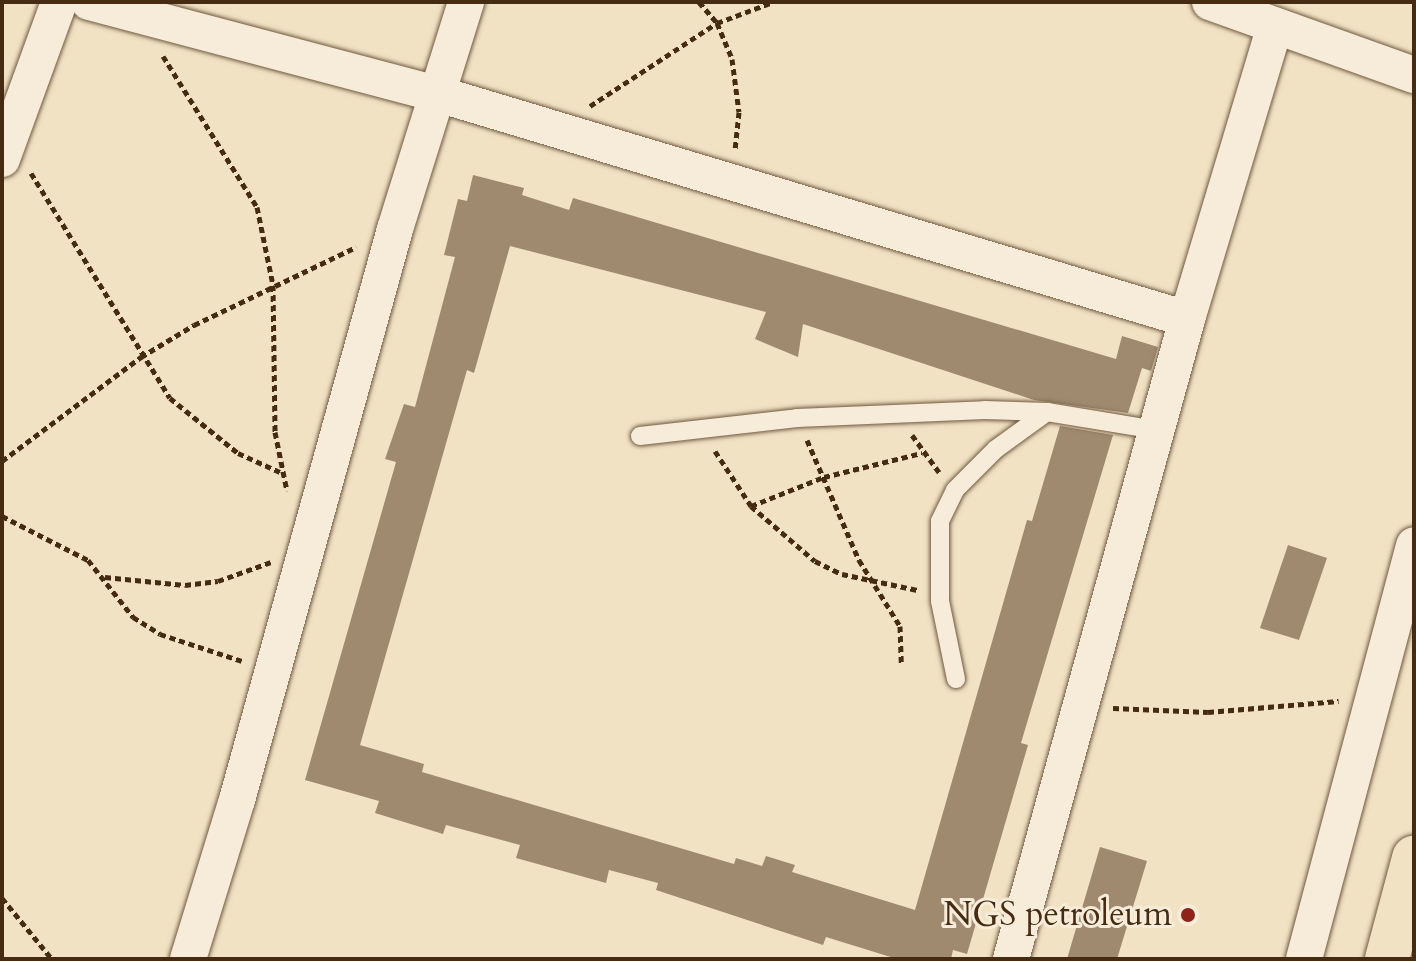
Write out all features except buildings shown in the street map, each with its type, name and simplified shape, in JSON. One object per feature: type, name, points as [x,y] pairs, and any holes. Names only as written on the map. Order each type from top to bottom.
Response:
[{"type":"highway","points":[[1387,959],[1414,858]]},
{"type":"street","points":[[6,148],[59,2]]},
{"type":"street","points":[[89,2],[438,94],[1187,319]]},
{"type":"street","points":[[188,959],[312,537],[395,229],[466,2]]},
{"type":"street","points":[[1210,2],[1414,75]]},
{"type":"street","points":[[1011,959],[1084,706],[1187,319],[1275,26]]},
{"type":"street","points":[[1304,959],[1371,697],[1414,545]]},
{"type":"lane","points":[[640,436],[797,418],[902,412],[1047,412],[1157,430]]},
{"type":"lane","points":[[956,679],[940,601],[940,521],[955,490],[996,449],[1047,412]]},
{"type":"path","points":[[699,2],[717,23],[732,59],[739,112],[732,181]]},
{"type":"path","points":[[556,129],[717,23],[773,2]]},
{"type":"path","points":[[104,577],[145,585],[218,581],[312,537],[291,501],[281,473],[271,374],[273,285],[257,207],[134,14]]},
{"type":"path","points":[[6,148],[170,398],[238,453],[281,473]]},
{"type":"path","points":[[2,461],[141,357],[273,285],[395,229]]},
{"type":"path","points":[[902,412],[922,453],[955,490]]},
{"type":"path","points":[[797,418],[870,581],[900,626],[901,664]]},
{"type":"path","points":[[705,430],[734,488],[815,561],[870,581],[905,585],[940,601]]},
{"type":"path","points":[[751,506],[824,477],[922,453]]},
{"type":"path","points":[[2,516],[71,551],[104,577],[133,617],[160,634],[274,669]]},
{"type":"path","points":[[1084,706],[1208,712],[1371,697]]},
{"type":"path","points":[[2,898],[52,959]]},
{"type":"place","name":"NGS petroleum","points":[[1188,915]]}]
